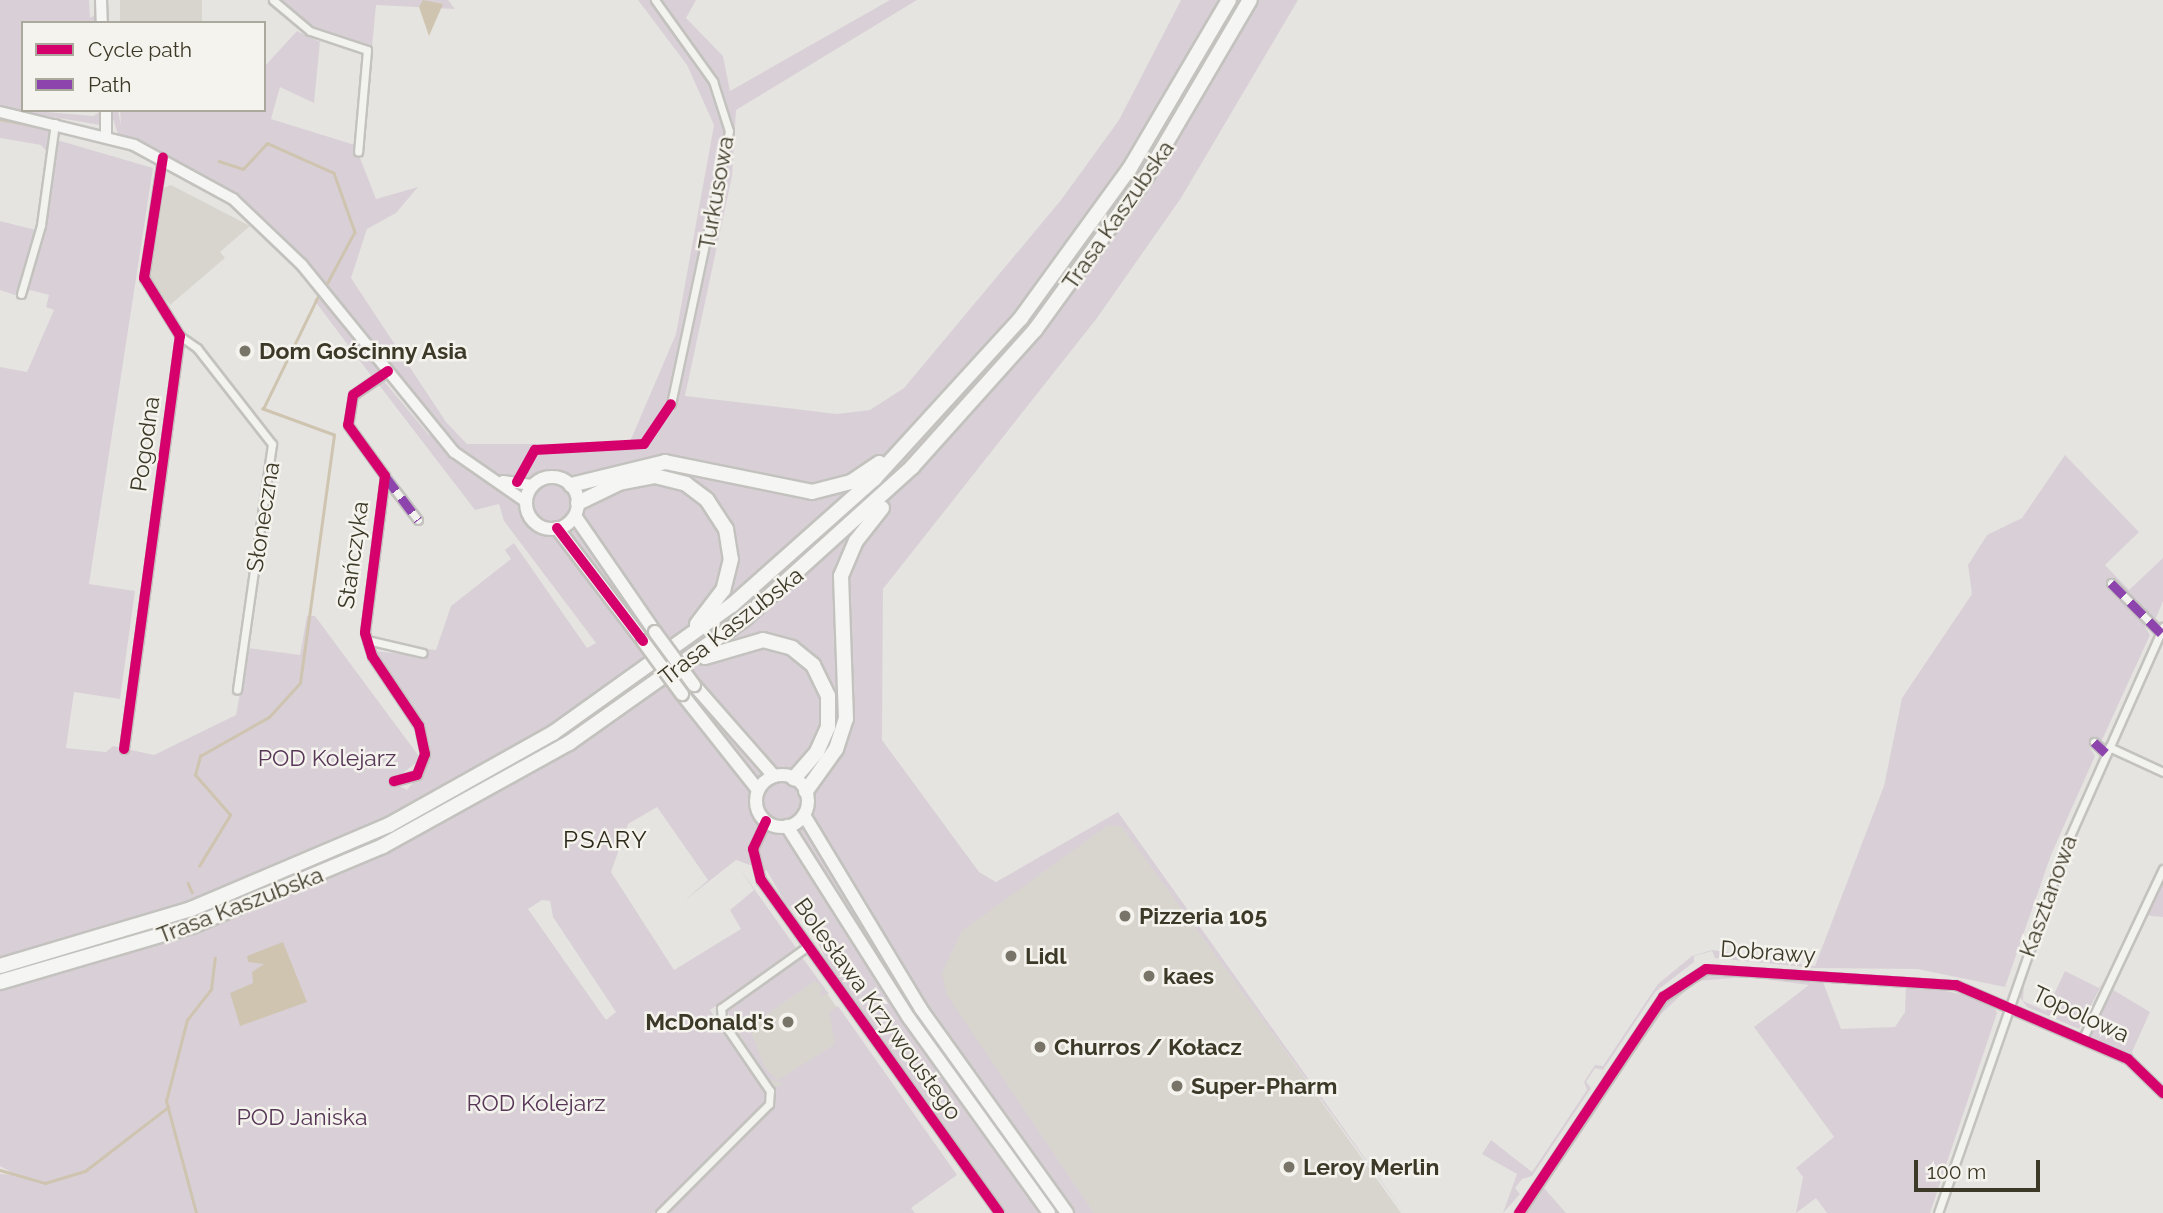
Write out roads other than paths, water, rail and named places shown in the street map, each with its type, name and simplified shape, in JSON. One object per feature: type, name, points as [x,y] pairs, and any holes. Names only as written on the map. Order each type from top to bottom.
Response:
[{"type":"highway","name":"Trasa Kaszubska","points":[[0,967],[191,909],[355,842],[505,763],[672,651],[800,548],[922,430],[1012,329],[1093,223],[1229,0]]},
{"type":"highway","name":"Trasa Kaszubska","points":[[0,982],[156,938],[349,862],[517,774],[666,677],[801,571],[912,467],[1016,353],[1093,255],[1172,137],[1250,0]]},
{"type":"highway","points":[[571,485],[664,462],[788,491],[820,492],[859,478],[922,430]]},
{"type":"highway","points":[[806,791],[845,726],[838,606],[844,568],[861,533],[912,467]]},
{"type":"highway","points":[[576,510],[620,483],[655,476],[687,484],[719,513],[731,549],[726,582],[672,651]]},
{"type":"highway","points":[[666,677],[749,640],[780,643],[804,656],[824,685],[829,720],[820,747],[794,778]]},
{"type":"main road","points":[[101,0],[102,21]]},
{"type":"main road","points":[[0,112],[106,135],[163,157],[250,212],[323,291],[444,442],[526,502],[537,523],[557,528],[758,790],[757,807],[766,821],[787,826],[909,1018],[1049,1213]]},
{"type":"main road","points":[[106,112],[106,135]]},
{"type":"main road","points":[[487,476],[533,485],[550,477],[571,485],[576,510],[655,632],[694,685],[774,776],[794,778],[806,791],[804,814],[921,1009],[1067,1213]]},
{"type":"main road","points":[[526,502],[533,485]]},
{"type":"main road","points":[[557,528],[576,510]]},
{"type":"main road","points":[[758,790],[774,776]]},
{"type":"main road","points":[[787,826],[804,814]]},
{"type":"street","points":[[274,0],[315,34],[367,51],[358,152]]},
{"type":"street","name":"Turkusowa","points":[[655,0],[721,94],[729,131],[671,404]]},
{"type":"street","points":[[21,294],[41,225],[55,122]]},
{"type":"street","points":[[163,157],[144,278],[180,336]]},
{"type":"street","name":"Słoneczna","points":[[180,336],[197,348],[272,444],[237,690]]},
{"type":"street","name":"Pogodna","points":[[124,749],[180,336]]},
{"type":"street","name":"Stańczyka","points":[[388,372],[353,394],[348,422],[418,520]]},
{"type":"street","name":"Stańczyka","points":[[385,476],[367,639],[419,726],[425,754],[417,775],[394,781]]},
{"type":"street","points":[[2111,583],[2162,631]]},
{"type":"street","name":"Kasztanowa","points":[[1938,1213],[2009,1003],[2108,750],[2162,631]]},
{"type":"street","name":"Stańczyka","points":[[367,639],[423,653]]},
{"type":"street","points":[[2094,742],[2163,772]]},
{"type":"street","name":"Bolesława Krzywoustego","points":[[766,821],[754,846],[755,868],[999,1213]]},
{"type":"street","points":[[2082,1038],[2163,869]]},
{"type":"street","points":[[660,1213],[769,1104],[770,1091],[722,1021],[721,1008],[808,946]]},
{"type":"street","name":"Dobrawy","points":[[1519,1213],[1663,997],[1697,972],[1725,967],[1798,977],[1923,979],[2009,1003]]},
{"type":"street","name":"Topolowa","points":[[2009,1003],[2136,1065],[2163,1093]]},
{"type":"waterway","points":[[0,119],[35,126]]},
{"type":"waterway","points":[[219,161],[243,169],[267,143],[334,173],[355,232],[325,288]]},
{"type":"waterway","points":[[199,866],[230,815],[195,775],[200,756],[269,717],[300,683],[334,435],[263,409],[320,292]]},
{"type":"waterway","points":[[188,883],[192,892]]},
{"type":"waterway","points":[[196,1213],[166,1101],[187,1020],[211,989],[215,958]]},
{"type":"waterway","points":[[0,1170],[45,1183],[85,1171],[168,1107]]},
{"type":"place","name":"Dom Gościnny Asia","points":[[245,351]]},
{"type":"place","name":"Pizzeria 105","points":[[1125,916]]},
{"type":"place","name":"Lidl","points":[[1011,956]]},
{"type":"place","name":"kaes","points":[[1149,976]]},
{"type":"place","name":"McDonald's","points":[[788,1022]]},
{"type":"place","name":"Churros / Kołacz","points":[[1040,1047]]},
{"type":"place","name":"Super-Pharm","points":[[1177,1086]]},
{"type":"place","name":"Leroy Merlin","points":[[1289,1167]]},
{"type":"district","name":"PSARY","points":[[606,840]]},
{"type":"park label","name":"POD Kolejarz","points":[[327,758]]},
{"type":"park label","name":"ROD Kolejarz","points":[[536,1103]]},
{"type":"park label","name":"POD Janiska","points":[[302,1117]]}]
